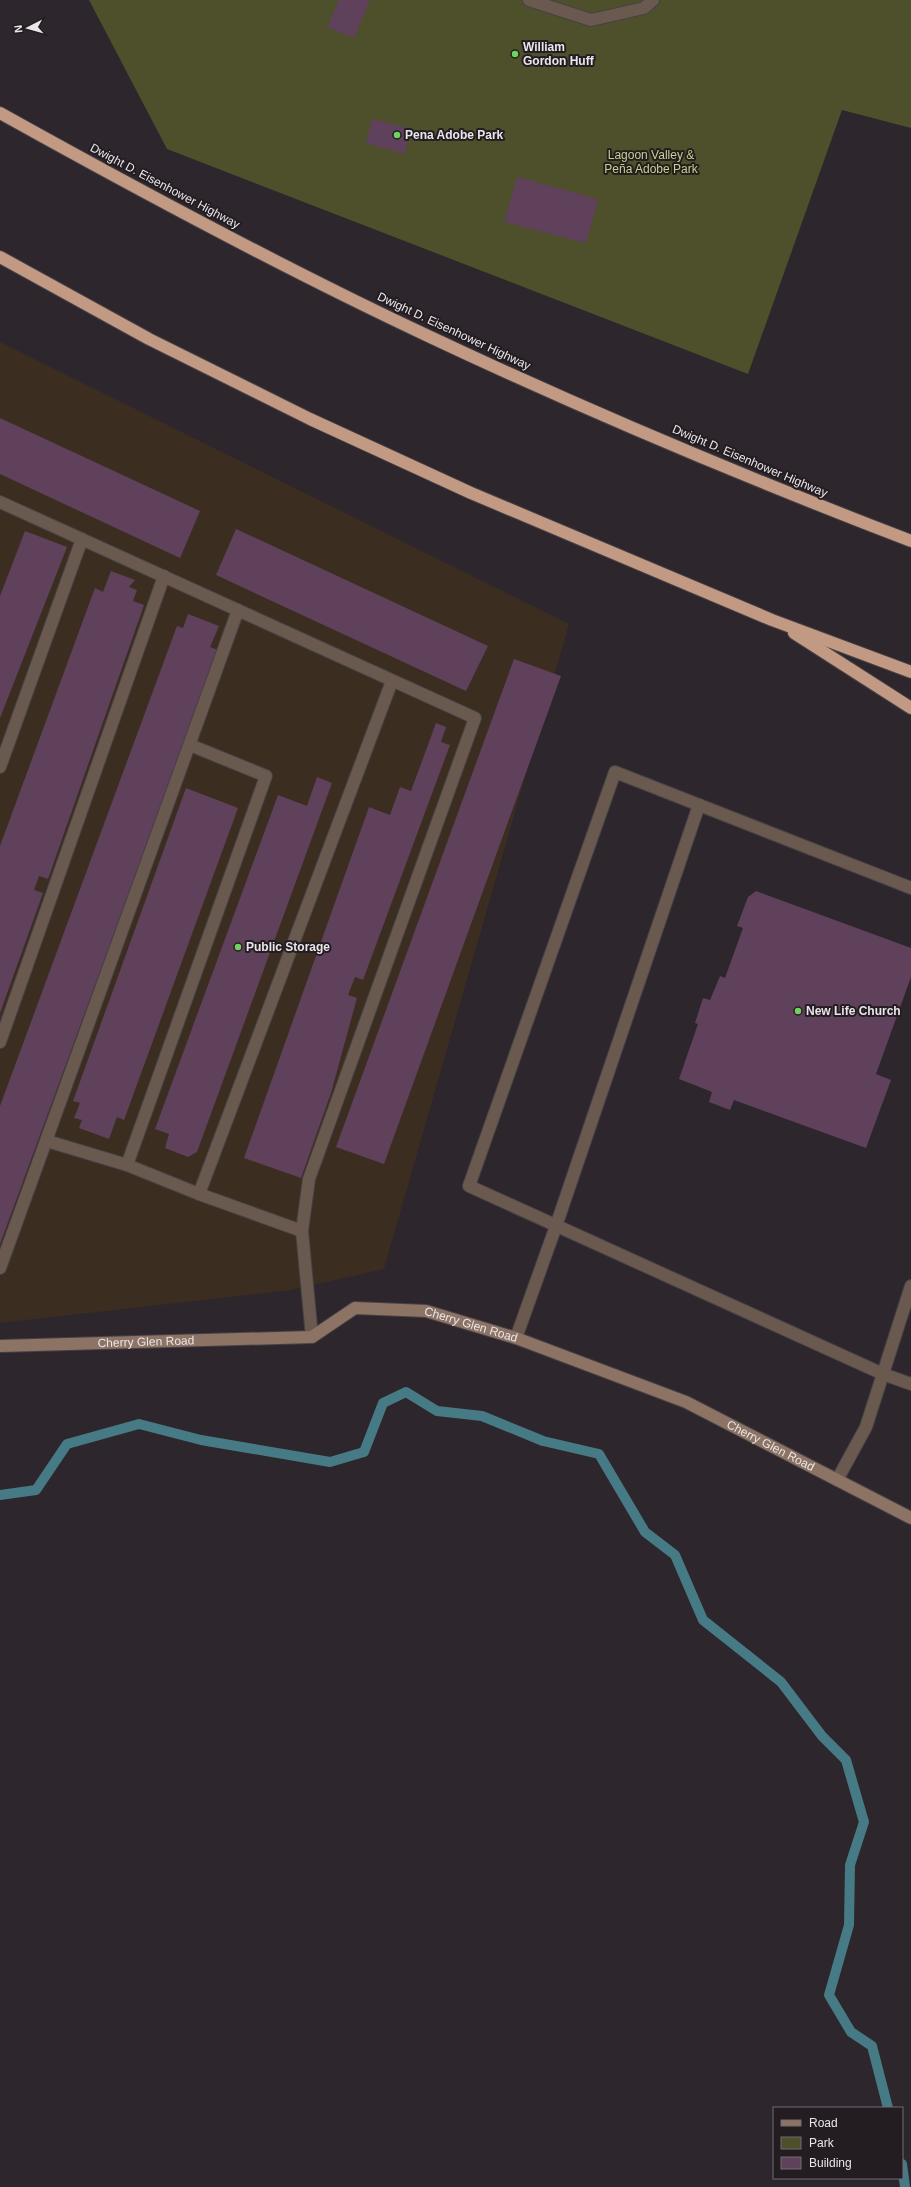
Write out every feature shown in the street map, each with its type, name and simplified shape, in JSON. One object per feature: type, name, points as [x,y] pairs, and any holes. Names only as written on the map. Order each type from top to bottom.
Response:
[{"type":"highway","name":"Dwight D. Eisenhower Highway","points":[[0,113],[132,186],[305,276],[426,335],[548,390],[801,499],[911,541]]},
{"type":"highway","points":[[0,257],[149,339],[317,422],[470,493],[772,620],[911,672]]},
{"type":"highway","points":[[772,620],[911,708]]},
{"type":"street","points":[[529,0],[591,20],[644,8],[653,0]]},
{"type":"street","points":[[0,502],[475,718],[309,1179],[302,1231],[312,1337]]},
{"type":"street","points":[[0,767],[82,539]]},
{"type":"street","points":[[0,1042],[164,576]]},
{"type":"street","points":[[0,1268],[238,610]]},
{"type":"street","points":[[199,1194],[392,681]]},
{"type":"street","points":[[127,1165],[266,776],[190,745]]},
{"type":"street","points":[[911,888],[616,772],[468,1186],[883,1374],[911,1384]]},
{"type":"street","points":[[516,1338],[556,1226],[699,805]]},
{"type":"street","points":[[47,1141],[127,1165],[199,1194],[302,1231]]},
{"type":"street","points":[[837,1480],[866,1427],[911,1286]]},
{"type":"street","name":"Cherry Glen Road","points":[[0,1346],[312,1337],[355,1308],[426,1312],[516,1338],[686,1402],[911,1518]]},
{"type":"shaded area","name":"Public Storage","points":[[0,342],[569,624],[384,1269],[291,1290],[0,1323]]},
{"type":"green space","name":"Lagoon Valley & Peña Adobe Park","points":[[89,0],[911,0],[911,128],[842,110],[748,374],[167,149]]},
{"type":"building","points":[[339,0],[370,0],[354,38],[327,27]]},
{"type":"building","points":[[372,119],[411,129],[405,154],[366,143]]},
{"type":"building","points":[[517,177],[598,199],[586,243],[504,222]]},
{"type":"building","points":[[0,418],[200,511],[180,558],[0,474]]},
{"type":"building","points":[[236,529],[488,646],[466,691],[216,575]]},
{"type":"building","points":[[25,531],[67,547],[0,718],[0,596]]},
{"type":"building","points":[[111,571],[135,580],[129,587],[137,590],[133,601],[144,605],[48,879],[39,876],[34,890],[43,893],[0,1013],[0,846],[95,588],[103,592]]},
{"type":"building","points":[[188,614],[219,626],[210,647],[218,650],[0,1244],[0,1106],[177,626],[183,628]]},
{"type":"building","points":[[514,659],[561,676],[384,1164],[336,1147]]},
{"type":"building","points":[[436,723],[446,727],[441,742],[450,745],[363,980],[355,977],[348,995],[357,998],[331,1093],[301,1178],[244,1158],[369,807],[390,815],[400,787],[411,791]]},
{"type":"building","points":[[317,777],[332,783],[197,1152],[188,1157],[165,1148],[169,1134],[155,1129],[278,795],[307,806]]},
{"type":"building","points":[[186,788],[238,808],[124,1120],[117,1117],[109,1139],[79,1128],[82,1120],[74,1118],[80,1103],[73,1101]]},
{"type":"building","name":"New Life Church","points":[[756,891],[911,948],[911,977],[876,1074],[891,1080],[866,1148],[734,1100],[730,1110],[709,1102],[712,1092],[679,1079],[698,1024],[695,1023],[703,998],[710,1000],[720,976],[725,978],[743,928],[737,926],[748,897]]},
{"type":"waterway","points":[[0,1495],[36,1490],[67,1444],[139,1424],[201,1440],[330,1462],[364,1452],[383,1403],[406,1392],[437,1411],[482,1416],[543,1441],[599,1454],[645,1532],[675,1555],[703,1620],[781,1682],[822,1736],[846,1760],[864,1822],[850,1865],[849,1925],[829,1995],[851,2032],[872,2046],[888,2107]]},
{"type":"waterway","points":[[903,2172],[905,2187]]},
{"type":"place","name":"William Gordon Huff","points":[[515,54]]},
{"type":"place","name":"Pena Adobe Park","points":[[397,135]]},
{"type":"place","name":"Public Storage","points":[[238,947]]},
{"type":"place","name":"New Life Church","points":[[798,1011]]}]
